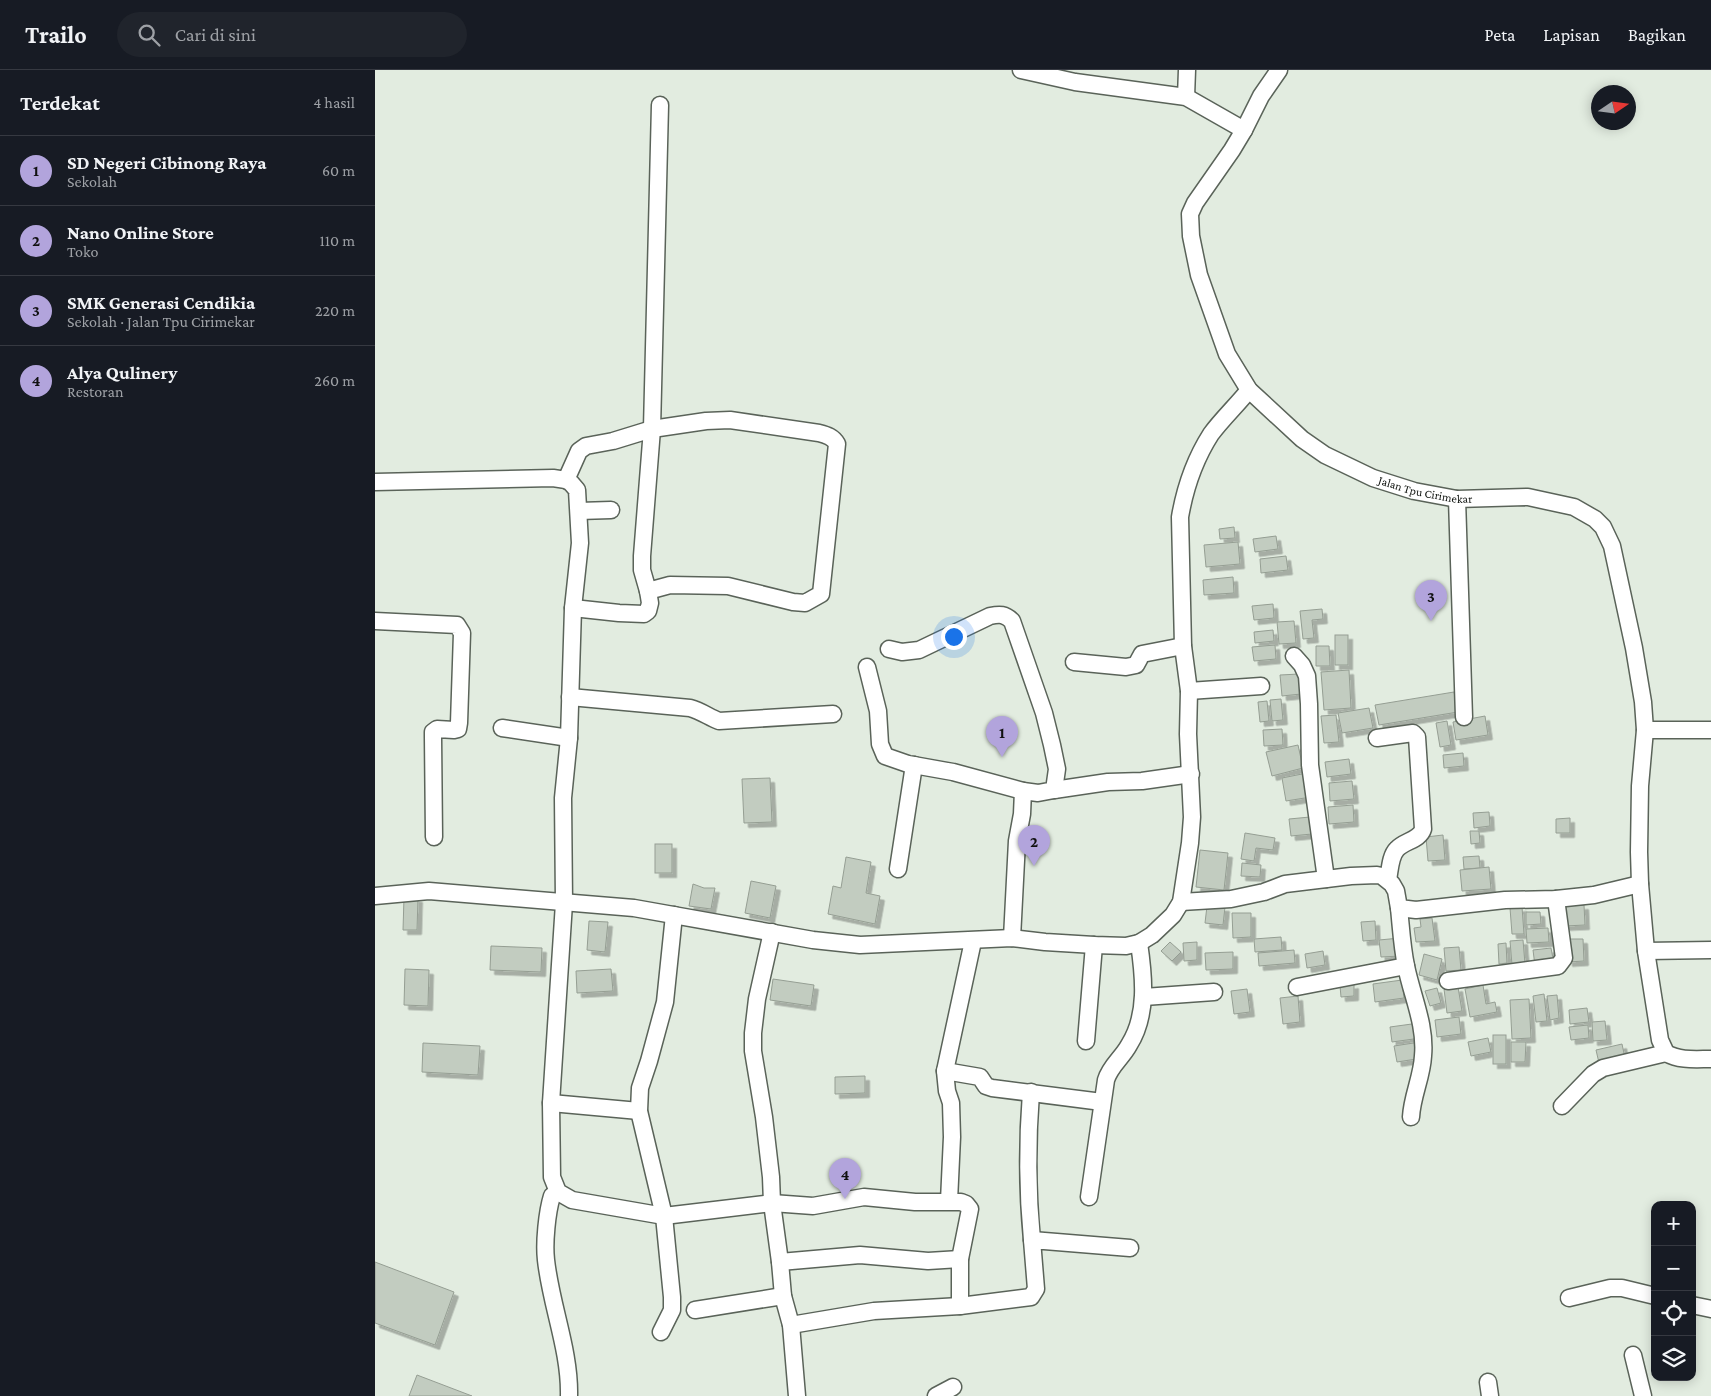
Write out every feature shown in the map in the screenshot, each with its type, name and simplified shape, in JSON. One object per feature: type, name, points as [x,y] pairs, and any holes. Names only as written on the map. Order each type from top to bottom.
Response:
[{"type":"street","points":[[1021,70],[1075,82],[1186,97],[1244,130],[1261,96],[1279,70]]},
{"type":"street","points":[[1186,97],[1187,70]]},
{"type":"street","points":[[573,608],[640,615],[648,611],[650,603],[642,570],[642,556],[652,429],[660,106]]},
{"type":"street","name":"Jalan Tpu Cirimekar","points":[[1244,130],[1196,203],[1191,236],[1199,275],[1227,354],[1249,390],[1302,439],[1325,455],[1373,478],[1395,486],[1457,499],[1528,497],[1574,507],[1595,519],[1603,527],[1612,546],[1643,702],[1645,730],[1640,786],[1640,884],[1646,951],[1660,1040],[1666,1053]]},
{"type":"street","points":[[375,896],[429,891],[634,908],[813,940],[860,945],[1012,938],[1094,945],[1126,946],[1139,943],[1152,935],[1173,915],[1181,902],[1192,817],[1191,774],[1187,734],[1189,691],[1183,646],[1180,517],[1183,497],[1198,458],[1211,435],[1249,390]]},
{"type":"street","points":[[566,480],[579,451],[586,446],[613,441],[652,429],[706,421],[730,420],[828,436],[834,439],[837,444],[837,450],[821,594],[805,603],[793,602],[728,586],[670,585],[648,591]]},
{"type":"street","points":[[375,482],[496,478],[566,480],[577,490],[580,543],[573,608],[569,738],[563,798],[564,903],[551,1103],[552,1177],[558,1192],[572,1200],[664,1216],[772,1203],[813,1206],[868,1196],[915,1202],[961,1202],[970,1209],[960,1259],[960,1306]]},
{"type":"street","points":[[1457,499],[1463,717]]},
{"type":"street","points":[[579,511],[611,510]]},
{"type":"street","points":[[889,649],[902,652],[919,650],[991,616],[1001,614],[1007,616],[1012,621],[1044,713],[1057,769],[1054,790]]},
{"type":"street","points":[[375,621],[457,625],[462,633],[459,723],[457,729],[433,732],[434,837]]},
{"type":"street","points":[[1074,662],[1126,667],[1136,665],[1142,654],[1149,651],[1183,646]]},
{"type":"street","points":[[1294,656],[1302,665],[1307,676],[1310,765],[1326,879]]},
{"type":"street","points":[[867,667],[878,711],[881,752],[894,761],[953,772],[1023,791],[1038,793],[1108,782],[1142,781],[1191,774]]},
{"type":"street","points":[[1189,691],[1261,686]]},
{"type":"street","points":[[570,697],[690,708],[701,711],[719,721],[833,714]]},
{"type":"street","points":[[502,728],[569,738]]},
{"type":"street","points":[[1645,730],[1711,730]]},
{"type":"street","points":[[1377,738],[1413,733],[1417,737],[1423,829],[1418,836],[1405,842],[1396,850],[1392,859],[1388,880]]},
{"type":"street","points":[[898,869],[914,765]]},
{"type":"street","points":[[1012,938],[1017,841],[1022,814],[1023,791]]},
{"type":"street","points":[[1181,902],[1231,899],[1264,892],[1285,884],[1326,879],[1377,875],[1388,880],[1395,891],[1399,908],[1406,966],[1417,1007],[1423,1041],[1423,1057],[1411,1117]]},
{"type":"street","points":[[1399,908],[1416,910],[1488,901],[1556,899],[1594,895],[1640,884]]},
{"type":"street","points":[[1448,981],[1558,966],[1565,958],[1556,899]]},
{"type":"street","points":[[661,1332],[672,1310],[664,1216],[639,1111],[640,1088],[665,1002],[674,915]]},
{"type":"street","points":[[772,932],[757,999],[753,1051],[764,1117],[772,1203],[781,1262],[783,1296],[791,1325],[797,1396]]},
{"type":"street","points":[[949,1201],[952,1137],[951,1103],[947,1091],[945,1071],[973,941]]},
{"type":"street","points":[[1089,1197],[1108,1072],[1130,1044],[1136,1030],[1144,997],[1139,943]]},
{"type":"street","points":[[1086,1041],[1094,945]]},
{"type":"street","points":[[1646,951],[1711,950]]},
{"type":"street","points":[[1297,987],[1406,966]]},
{"type":"street","points":[[1144,997],[1214,992]]},
{"type":"street","points":[[1562,1106],[1593,1074],[1603,1068],[1666,1053],[1672,1057],[1683,1059],[1711,1059]]},
{"type":"street","points":[[945,1071],[979,1077],[986,1086],[992,1088],[1102,1102]]},
{"type":"street","points":[[791,1325],[874,1311],[960,1306],[1031,1297],[1036,1289],[1028,1200],[1027,1138],[1031,1092]]},
{"type":"street","points":[[551,1103],[639,1111]]},
{"type":"street","points":[[558,1192],[552,1196],[551,1201],[546,1259],[567,1361],[569,1396]]},
{"type":"street","points":[[1032,1240],[1130,1248]]},
{"type":"street","points":[[781,1262],[861,1255],[928,1261],[960,1259]]},
{"type":"street","points":[[1569,1298],[1610,1288],[1622,1288],[1651,1295]]},
{"type":"street","points":[[695,1310],[783,1296]]},
{"type":"street","points":[[1696,1306],[1711,1309]]},
{"type":"street","points":[[1633,1354],[1643,1396]]},
{"type":"street","points":[[936,1396],[953,1387]]},
{"type":"building","points":[[1234,527],[1235,538],[1220,539],[1219,529]]},
{"type":"building","points":[[1276,536],[1278,549],[1255,552],[1253,539]]},
{"type":"building","points":[[1238,542],[1240,564],[1206,567],[1204,545]]},
{"type":"building","points":[[1286,556],[1288,570],[1261,573],[1260,559]]},
{"type":"building","points":[[1233,577],[1234,593],[1204,595],[1203,580]]},
{"type":"building","points":[[1273,604],[1274,618],[1254,620],[1252,606]]},
{"type":"building","points":[[1322,609],[1323,619],[1312,620],[1314,638],[1303,639],[1300,611]]},
{"type":"building","points":[[1294,621],[1296,643],[1279,644],[1277,622]]},
{"type":"building","points":[[1273,630],[1274,641],[1255,643],[1254,632]]},
{"type":"building","points":[[1335,635],[1348,635],[1348,665],[1335,665]]},
{"type":"building","points":[[1275,645],[1276,659],[1254,661],[1252,647]]},
{"type":"building","points":[[1316,646],[1329,646],[1330,666],[1316,666]]},
{"type":"building","points":[[1349,670],[1351,708],[1324,710],[1321,672]]},
{"type":"building","points":[[1299,674],[1301,694],[1282,696],[1280,675]]},
{"type":"building","points":[[1454,692],[1458,712],[1379,725],[1375,705]]},
{"type":"building","points":[[1281,699],[1283,720],[1272,721],[1270,700]]},
{"type":"building","points":[[1267,701],[1269,721],[1260,722],[1258,702]]},
{"type":"building","points":[[1369,708],[1373,728],[1342,733],[1338,713]]},
{"type":"building","points":[[1336,715],[1339,742],[1324,743],[1321,716]]},
{"type":"building","points":[[1485,716],[1488,735],[1456,740],[1453,722]]},
{"type":"building","points":[[1447,721],[1451,745],[1440,747],[1436,723]]},
{"type":"building","points":[[1282,729],[1283,745],[1264,746],[1263,730]]},
{"type":"building","points":[[1298,745],[1303,768],[1272,776],[1266,752]]},
{"type":"building","points":[[1463,753],[1464,766],[1444,768],[1443,755]]},
{"type":"building","points":[[1349,759],[1351,774],[1327,777],[1325,762]]},
{"type":"building","points":[[1307,773],[1311,797],[1286,801],[1282,778]]},
{"type":"building","points":[[770,778],[772,822],[744,823],[742,779]]},
{"type":"building","points":[[1352,781],[1354,799],[1330,801],[1329,783]]},
{"type":"building","points":[[1353,805],[1354,822],[1329,824],[1328,807]]},
{"type":"building","points":[[1489,812],[1490,826],[1474,828],[1473,813]]},
{"type":"building","points":[[1310,817],[1312,834],[1291,836],[1289,819]]},
{"type":"building","points":[[1570,818],[1570,833],[1556,833],[1556,819]]},
{"type":"building","points":[[1470,831],[1479,831],[1480,843],[1471,844]]},
{"type":"building","points":[[1245,833],[1275,838],[1273,850],[1256,848],[1254,861],[1241,859]]},
{"type":"building","points":[[1443,835],[1445,860],[1428,861],[1426,837]]},
{"type":"building","points":[[655,844],[672,844],[672,873],[655,873]]},
{"type":"building","points":[[1200,850],[1228,853],[1224,890],[1196,887]]},
{"type":"building","points":[[1479,856],[1480,868],[1464,869],[1463,857]]},
{"type":"building","points":[[846,857],[871,862],[866,893],[880,896],[875,924],[828,914],[833,886],[841,888]]},
{"type":"building","points":[[1242,863],[1261,865],[1260,877],[1241,876]]},
{"type":"building","points":[[1489,867],[1491,889],[1462,891],[1460,870]]},
{"type":"building","points":[[751,881],[776,886],[770,918],[745,913]]},
{"type":"building","points":[[693,884],[704,888],[715,888],[711,909],[689,906]]},
{"type":"building","points":[[404,897],[418,898],[417,930],[403,930]]},
{"type":"building","points":[[1584,905],[1585,925],[1565,926],[1563,906]]},
{"type":"building","points":[[1207,906],[1225,907],[1223,925],[1205,923]]},
{"type":"building","points":[[1522,907],[1524,934],[1512,934],[1510,908]]},
{"type":"building","points":[[1526,912],[1540,912],[1541,924],[1526,925]]},
{"type":"building","points":[[1232,913],[1251,913],[1251,937],[1233,938]]},
{"type":"building","points":[[1432,918],[1435,941],[1416,942],[1414,928],[1421,927],[1420,919]]},
{"type":"building","points":[[589,921],[608,922],[605,952],[587,950]]},
{"type":"building","points":[[1375,921],[1376,940],[1363,941],[1361,922]]},
{"type":"building","points":[[1548,928],[1549,942],[1527,943],[1526,929]]},
{"type":"building","points":[[1281,937],[1282,950],[1255,952],[1254,939]]},
{"type":"building","points":[[1400,938],[1401,956],[1381,957],[1379,940]]},
{"type":"building","points":[[1567,939],[1583,939],[1584,961],[1568,962]]},
{"type":"building","points":[[1523,940],[1525,964],[1512,965],[1510,941]]},
{"type":"building","points":[[1170,942],[1181,952],[1172,961],[1161,951]]},
{"type":"building","points":[[1197,942],[1197,960],[1184,961],[1183,943]]},
{"type":"building","points":[[1506,943],[1507,963],[1499,964],[1498,944]]},
{"type":"building","points":[[491,946],[542,948],[541,972],[490,970]]},
{"type":"building","points":[[1459,947],[1461,970],[1446,971],[1444,948]]},
{"type":"building","points":[[1551,948],[1554,964],[1535,966],[1533,950]]},
{"type":"building","points":[[1294,950],[1295,963],[1259,966],[1258,953]]},
{"type":"building","points":[[1323,951],[1325,965],[1307,968],[1305,954]]},
{"type":"building","points":[[1233,952],[1233,969],[1206,970],[1205,953]]},
{"type":"building","points":[[1424,954],[1442,959],[1437,980],[1419,975]]},
{"type":"building","points":[[405,969],[429,970],[428,1006],[404,1005]]},
{"type":"building","points":[[611,969],[613,991],[577,993],[576,971]]},
{"type":"building","points":[[773,979],[814,985],[811,1006],[770,1000]]},
{"type":"building","points":[[1402,980],[1404,998],[1375,1002],[1373,984]]},
{"type":"building","points":[[1354,984],[1354,996],[1341,997],[1340,986]]},
{"type":"building","points":[[1483,985],[1486,1004],[1495,1002],[1497,1012],[1470,1017],[1465,989]]},
{"type":"building","points":[[1458,987],[1462,1011],[1447,1013],[1444,989]]},
{"type":"building","points":[[1437,988],[1441,1003],[1430,1006],[1425,991]]},
{"type":"building","points":[[1247,989],[1250,1012],[1234,1014],[1231,991]]},
{"type":"building","points":[[1544,994],[1547,1021],[1536,1022],[1533,996]]},
{"type":"building","points":[[1557,995],[1559,1018],[1550,1020],[1547,996]]},
{"type":"building","points":[[1298,996],[1300,1022],[1283,1024],[1280,998]]},
{"type":"building","points":[[1529,999],[1531,1038],[1512,1039],[1510,1000]]},
{"type":"building","points":[[1587,1008],[1589,1022],[1570,1024],[1569,1010]]},
{"type":"building","points":[[1459,1017],[1461,1034],[1437,1037],[1435,1020]]},
{"type":"building","points":[[1605,1021],[1607,1040],[1593,1041],[1592,1022]]},
{"type":"building","points":[[1419,1023],[1421,1038],[1392,1042],[1390,1027]]},
{"type":"building","points":[[1588,1025],[1589,1038],[1571,1040],[1569,1027]]},
{"type":"building","points":[[1493,1035],[1506,1035],[1506,1064],[1493,1064]]},
{"type":"building","points":[[1488,1038],[1491,1052],[1471,1056],[1468,1042]]},
{"type":"building","points":[[1420,1042],[1423,1058],[1397,1062],[1394,1046]]},
{"type":"building","points":[[1511,1042],[1526,1042],[1525,1062],[1511,1062]]},
{"type":"building","points":[[423,1043],[480,1046],[478,1075],[422,1072]]},
{"type":"building","points":[[1622,1044],[1625,1058],[1599,1063],[1596,1050]]},
{"type":"building","points":[[865,1076],[865,1093],[835,1094],[835,1077]]},
{"type":"building","points":[[375,1262],[454,1292],[435,1345],[375,1323]]},
{"type":"building","points":[[417,1375],[472,1396],[409,1396]]},
{"type":"place","name":"SMK Generasi Cendikia","points":[[1431,621]]},
{"type":"place","name":"SD Negeri Cibinong Raya","points":[[1002,757]]},
{"type":"place","name":"Nano Online Store","points":[[1034,866]]},
{"type":"place","name":"Alya Qulinery","points":[[845,1199]]}]
